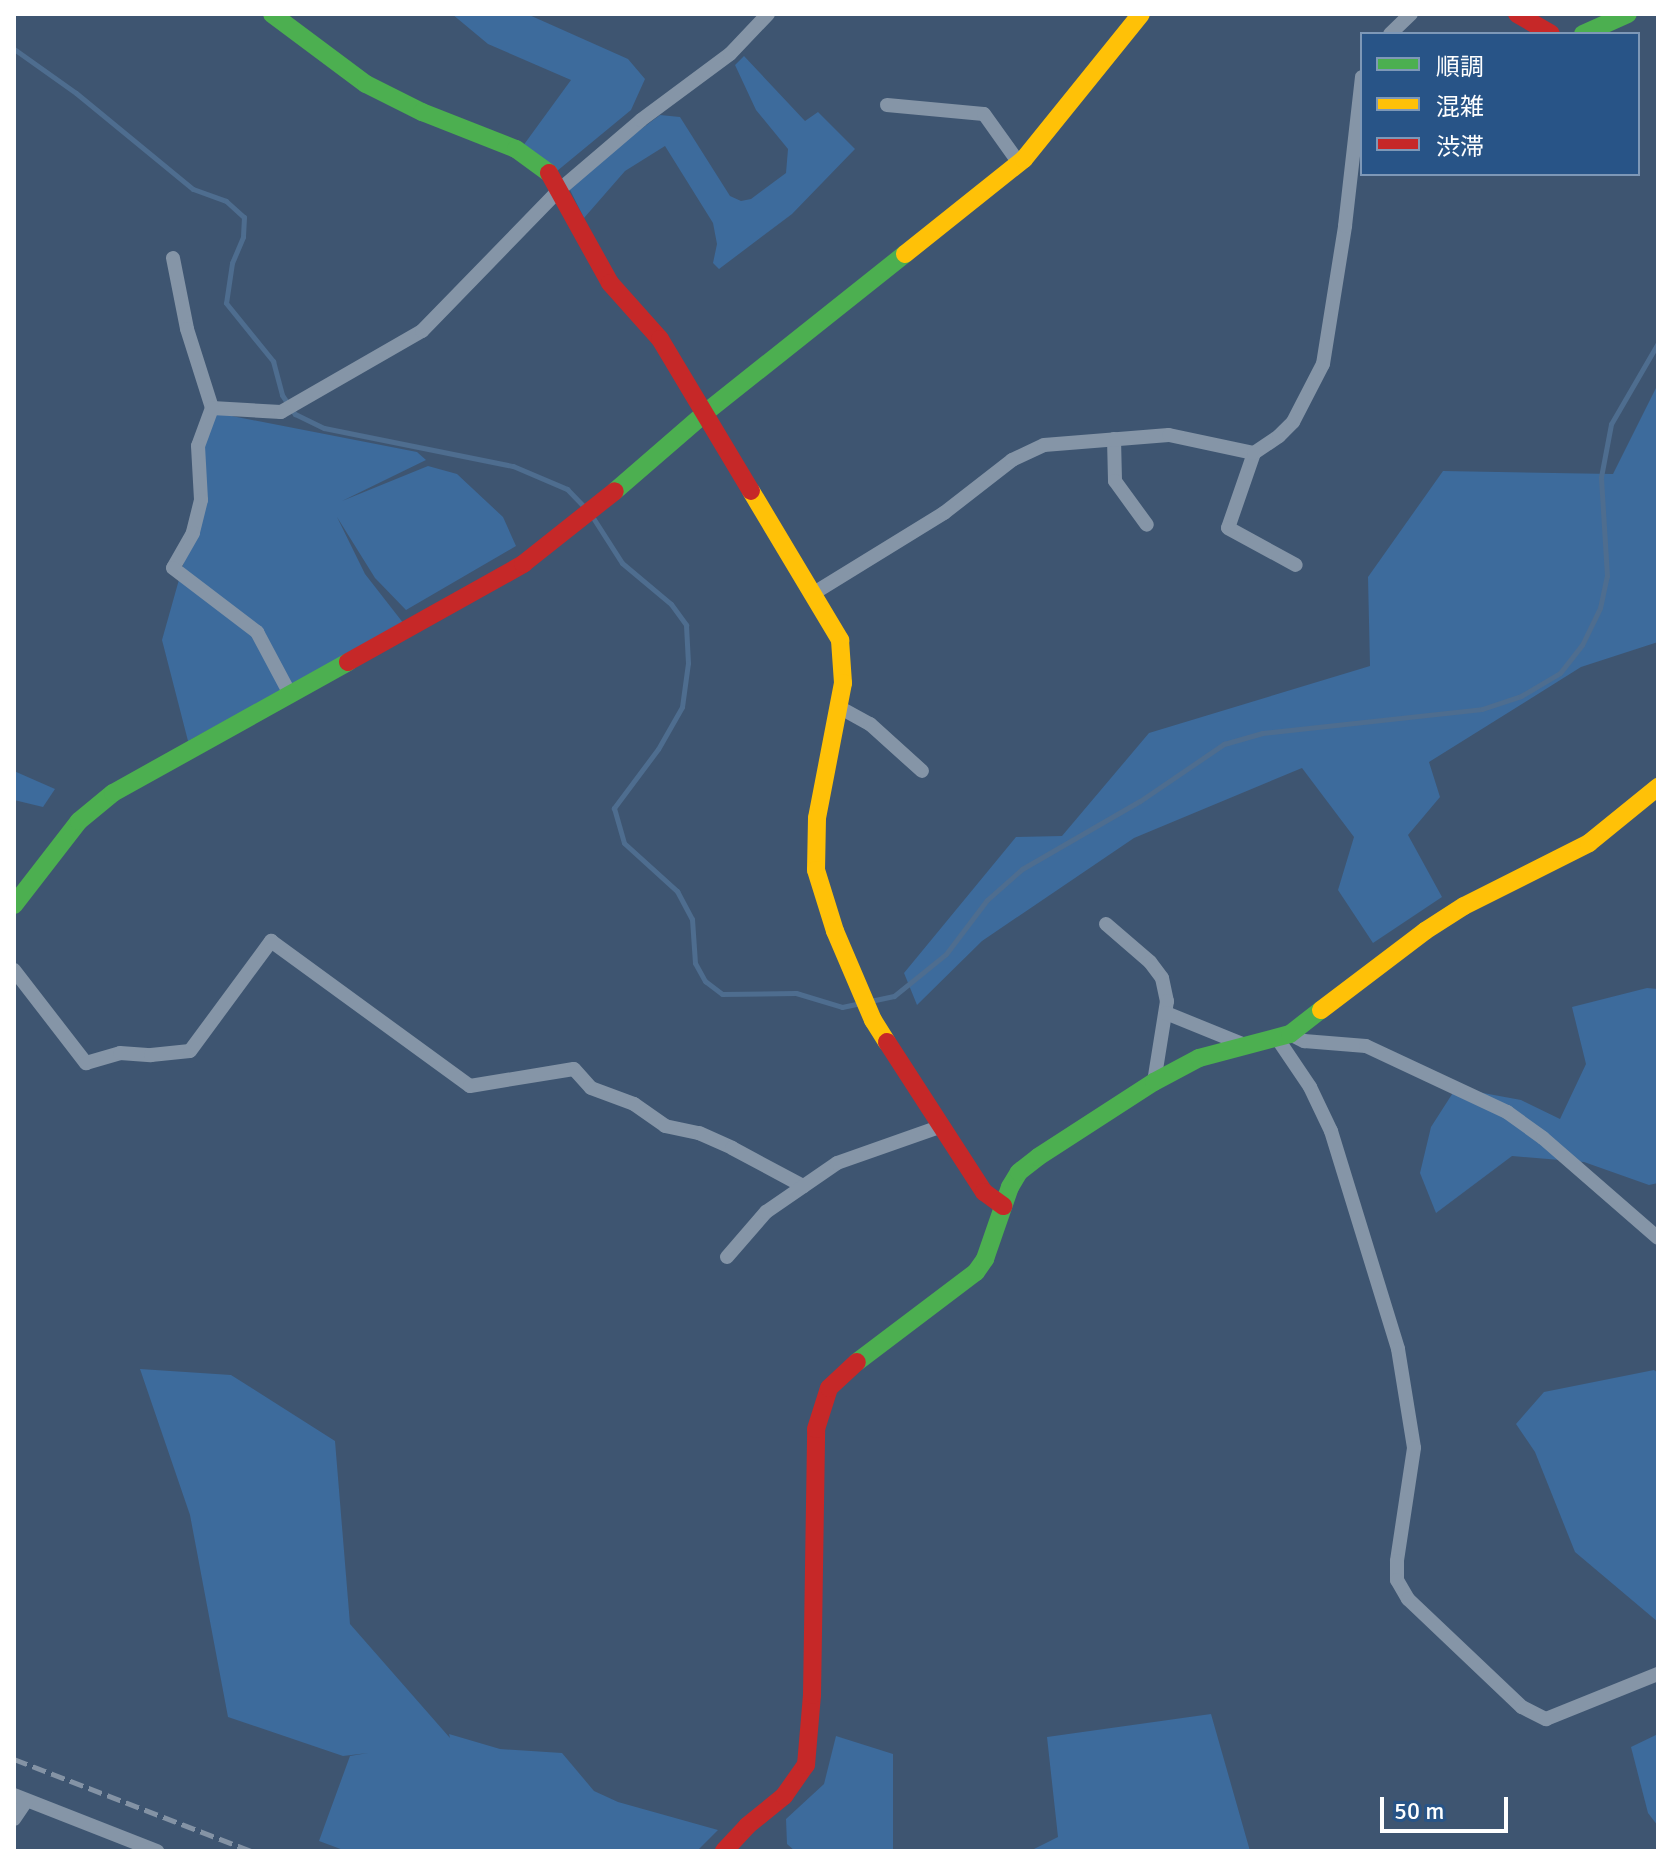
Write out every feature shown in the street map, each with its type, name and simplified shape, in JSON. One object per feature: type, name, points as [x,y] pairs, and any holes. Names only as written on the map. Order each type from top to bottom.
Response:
[{"type":"street","points":[[272,14],[366,84],[422,112],[516,149],[549,172],[610,283],[660,339],[840,640],[843,683],[817,818],[816,870],[835,931],[873,1020],[984,1192],[1003,1206]]},
{"type":"street","points":[[212,408],[281,412],[422,331],[558,191],[641,120],[730,54],[768,14]]},
{"type":"street","points":[[14,905],[79,821],[113,793],[523,564],[590,513],[705,413],[1019,163],[1141,14]]},
{"type":"street","points":[[1392,32],[1411,14]]},
{"type":"street","points":[[1517,14],[1548,32]]},
{"type":"street","points":[[1588,32],[1628,14]]},
{"type":"street","points":[[1296,565],[1228,528],[1254,453],[1293,422],[1323,364],[1345,226],[1360,95]]},
{"type":"street","points":[[887,105],[984,114],[1019,163]]},
{"type":"street","points":[[173,258],[187,329],[212,408],[198,446],[201,500],[193,533],[173,568],[257,632],[290,694]]},
{"type":"street","points":[[814,593],[944,513],[1012,460],[1044,445],[1169,435],[1254,453]]},
{"type":"street","points":[[1114,439],[1115,481],[1147,525]]},
{"type":"street","points":[[837,706],[870,724],[922,771]]},
{"type":"street","points":[[724,1851],[747,1826],[784,1796],[806,1765],[812,1695],[816,1429],[829,1388],[857,1359],[976,1272],[985,1259],[1003,1206],[1019,1172],[1154,1082],[1199,1058],[1283,1036],[1425,931],[1464,906],[1589,843],[1658,787]]},
{"type":"street","points":[[1106,924],[1150,962],[1162,978],[1166,1013],[1154,1082]]},
{"type":"street","points":[[14,970],[86,1063],[120,1053],[151,1055],[190,1051],[271,941],[470,1086],[574,1069],[591,1088],[634,1104],[665,1126],[699,1133],[803,1186]]},
{"type":"street","points":[[1166,1013],[1245,1045]]},
{"type":"street","points":[[1283,1036],[1304,1041],[1366,1046],[1507,1112],[1655,1231]]},
{"type":"street","points":[[1283,1036],[1331,1131],[1398,1349],[1414,1448],[1397,1561],[1397,1580],[1408,1599],[1522,1707],[1546,1719],[1658,1674]]},
{"type":"street","points":[[727,1257],[766,1212],[837,1163],[942,1126]]},
{"type":"street","points":[[14,1819],[20,1798],[157,1851]]},
{"type":"shaded area","points":[[452,14],[527,14],[628,59],[645,79],[631,110],[551,176],[520,150],[571,80],[488,44]]},
{"type":"shaded area","points":[[744,56],[805,121],[818,112],[855,149],[792,214],[719,269],[713,263],[717,244],[713,223],[665,146],[625,171],[584,218],[567,184],[660,115],[680,117],[730,196],[741,201],[751,199],[786,173],[788,149],[756,110],[735,65]]},
{"type":"shaded area","points":[[1658,384],[1658,642],[1581,667],[1429,762],[1440,797],[1408,835],[1442,897],[1373,943],[1338,890],[1354,837],[1302,768],[1134,838],[982,941],[917,1005],[904,973],[1016,837],[1062,836],[1149,733],[1370,666],[1368,577],[1443,471],[1613,474]]},
{"type":"shaded area","points":[[211,412],[417,452],[426,460],[342,501],[428,466],[457,474],[503,517],[516,546],[406,610],[375,578],[337,517],[365,574],[404,624],[188,741],[162,640],[200,505],[199,458]]},
{"type":"shaded area","points":[[14,771],[55,789],[43,807],[14,800]]},
{"type":"shaded area","points":[[1647,988],[1658,989],[1658,1183],[1649,1185],[1584,1162],[1512,1156],[1436,1213],[1420,1173],[1431,1127],[1456,1088],[1521,1100],[1560,1119],[1586,1064],[1572,1007]]},
{"type":"shaded area","points":[[140,1369],[231,1375],[335,1441],[350,1624],[450,1738],[449,1734],[500,1749],[562,1753],[594,1791],[618,1802],[718,1830],[697,1851],[346,1851],[319,1841],[350,1756],[368,1753],[343,1756],[228,1717],[190,1515]]},
{"type":"shaded area","points":[[1654,1370],[1658,1373],[1658,1622],[1575,1552],[1535,1452],[1516,1424],[1544,1392]]},
{"type":"shaded area","points":[[1211,1714],[1250,1851],[1030,1851],[1058,1837],[1047,1737]]},
{"type":"shaded area","points":[[1658,1734],[1658,1826],[1648,1813],[1631,1747]]},
{"type":"shaded area","points":[[836,1736],[893,1754],[893,1851],[795,1851],[787,1844],[786,1819],[824,1784]]},
{"type":"waterway","points":[[14,49],[76,93],[193,189],[226,201],[244,217],[243,237],[232,263],[226,303],[273,361],[282,395],[295,414],[324,428],[513,466],[567,489],[590,513],[622,563],[671,604],[686,625],[688,663],[682,707],[658,749],[614,808],[624,843],[677,891],[692,919],[695,963],[705,981],[722,994],[796,993],[842,1007],[894,996],[946,954],[987,900],[1022,869],[1140,801],[1224,744],[1262,733],[1482,709],[1521,696],[1560,673],[1582,645],[1600,608],[1607,576],[1601,477],[1611,424],[1658,343]]},
{"type":"railway","points":[[14,1759],[251,1851]]},
{"type":"traffic: fast","points":[[272,14],[366,84],[422,112],[516,149],[549,173]]},
{"type":"traffic: fast","points":[[1588,32],[1628,14]]},
{"type":"traffic: fast","points":[[615,491],[705,413],[905,254]]},
{"type":"traffic: fast","points":[[14,905],[79,821],[113,793],[348,662]]},
{"type":"traffic: fast","points":[[857,1362],[976,1272],[985,1259],[1010,1187],[1019,1172],[1038,1157],[1154,1082],[1199,1058],[1290,1034],[1321,1010]]},
{"type":"traffic: slow","points":[[905,254],[1024,159],[1141,14]]},
{"type":"traffic: slow","points":[[751,491],[840,640],[843,683],[817,818],[816,870],[835,931],[873,1020],[887,1042]]},
{"type":"traffic: slow","points":[[1321,1010],[1425,931],[1464,906],[1589,843],[1658,787]]},
{"type":"traffic: jam","points":[[1517,14],[1548,32]]},
{"type":"traffic: jam","points":[[549,173],[610,283],[660,339],[751,491]]},
{"type":"traffic: jam","points":[[348,662],[523,564],[615,491]]},
{"type":"traffic: jam","points":[[887,1042],[984,1192],[1003,1206]]},
{"type":"traffic: jam","points":[[724,1851],[747,1826],[784,1796],[806,1765],[812,1695],[816,1429],[829,1388],[857,1362]]}]
